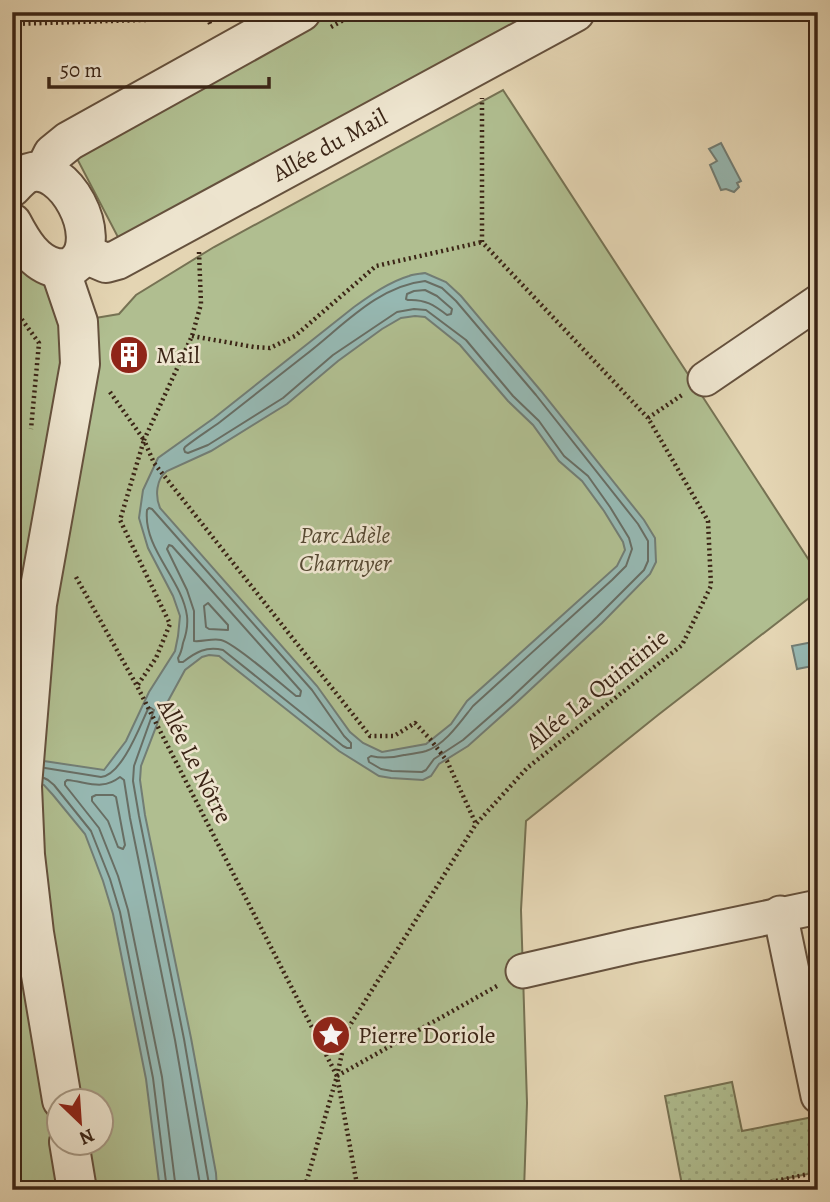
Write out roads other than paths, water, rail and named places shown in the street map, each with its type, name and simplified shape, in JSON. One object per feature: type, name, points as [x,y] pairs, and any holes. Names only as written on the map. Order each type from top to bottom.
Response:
[{"type":"street","points":[[28,179],[69,141],[301,12]]},
{"type":"street","name":"Allée du Mail","points":[[48,259],[106,263],[117,260],[575,12]]},
{"type":"street","points":[[28,179],[60,182],[72,194],[85,227],[87,244],[48,259]]},
{"type":"street","points":[[12,223],[22,241],[48,259],[78,322],[80,364],[37,604],[22,786],[25,855],[60,1086]]},
{"type":"street","points":[[705,379],[818,302]]},
{"type":"street","points":[[523,971],[818,906]]},
{"type":"street","points":[[780,914],[818,1096]]},
{"type":"street","points":[[71,1156],[76,1190]]},
{"type":"water","points":[[721,143],[741,181],[737,183],[739,187],[734,192],[721,190],[710,165],[717,161],[709,149]]},
{"type":"water","points":[[425,273],[446,282],[461,296],[541,391],[644,520],[655,538],[656,562],[650,574],[602,623],[468,746],[439,764],[431,776],[423,780],[379,776],[339,751],[219,656],[202,657],[185,670],[161,714],[141,766],[140,780],[191,1038],[217,1190],[160,1190],[146,1079],[113,914],[85,834],[41,784],[37,760],[104,770],[126,741],[149,692],[175,651],[180,616],[173,596],[148,548],[139,518],[143,490],[158,458],[214,418],[360,302],[394,282]],"holes":[[[425,317],[460,345],[508,401],[533,425],[559,461],[582,481],[604,511],[625,550],[617,566],[467,701],[451,724],[426,744],[382,752],[363,743],[350,732],[317,686],[160,508],[157,498],[161,478],[167,471],[211,451],[287,404],[338,361],[382,329],[401,318]]]},
{"type":"water","points":[[818,641],[818,665],[797,669],[792,646]]},
{"type":"place","name":"Mail","points":[[129,355]]},
{"type":"place","name":"Pierre Doriole","points":[[331,1035]]},
{"type":"park label","name":"Parc Adèle Charruyer","points":[[345,549]]}]
